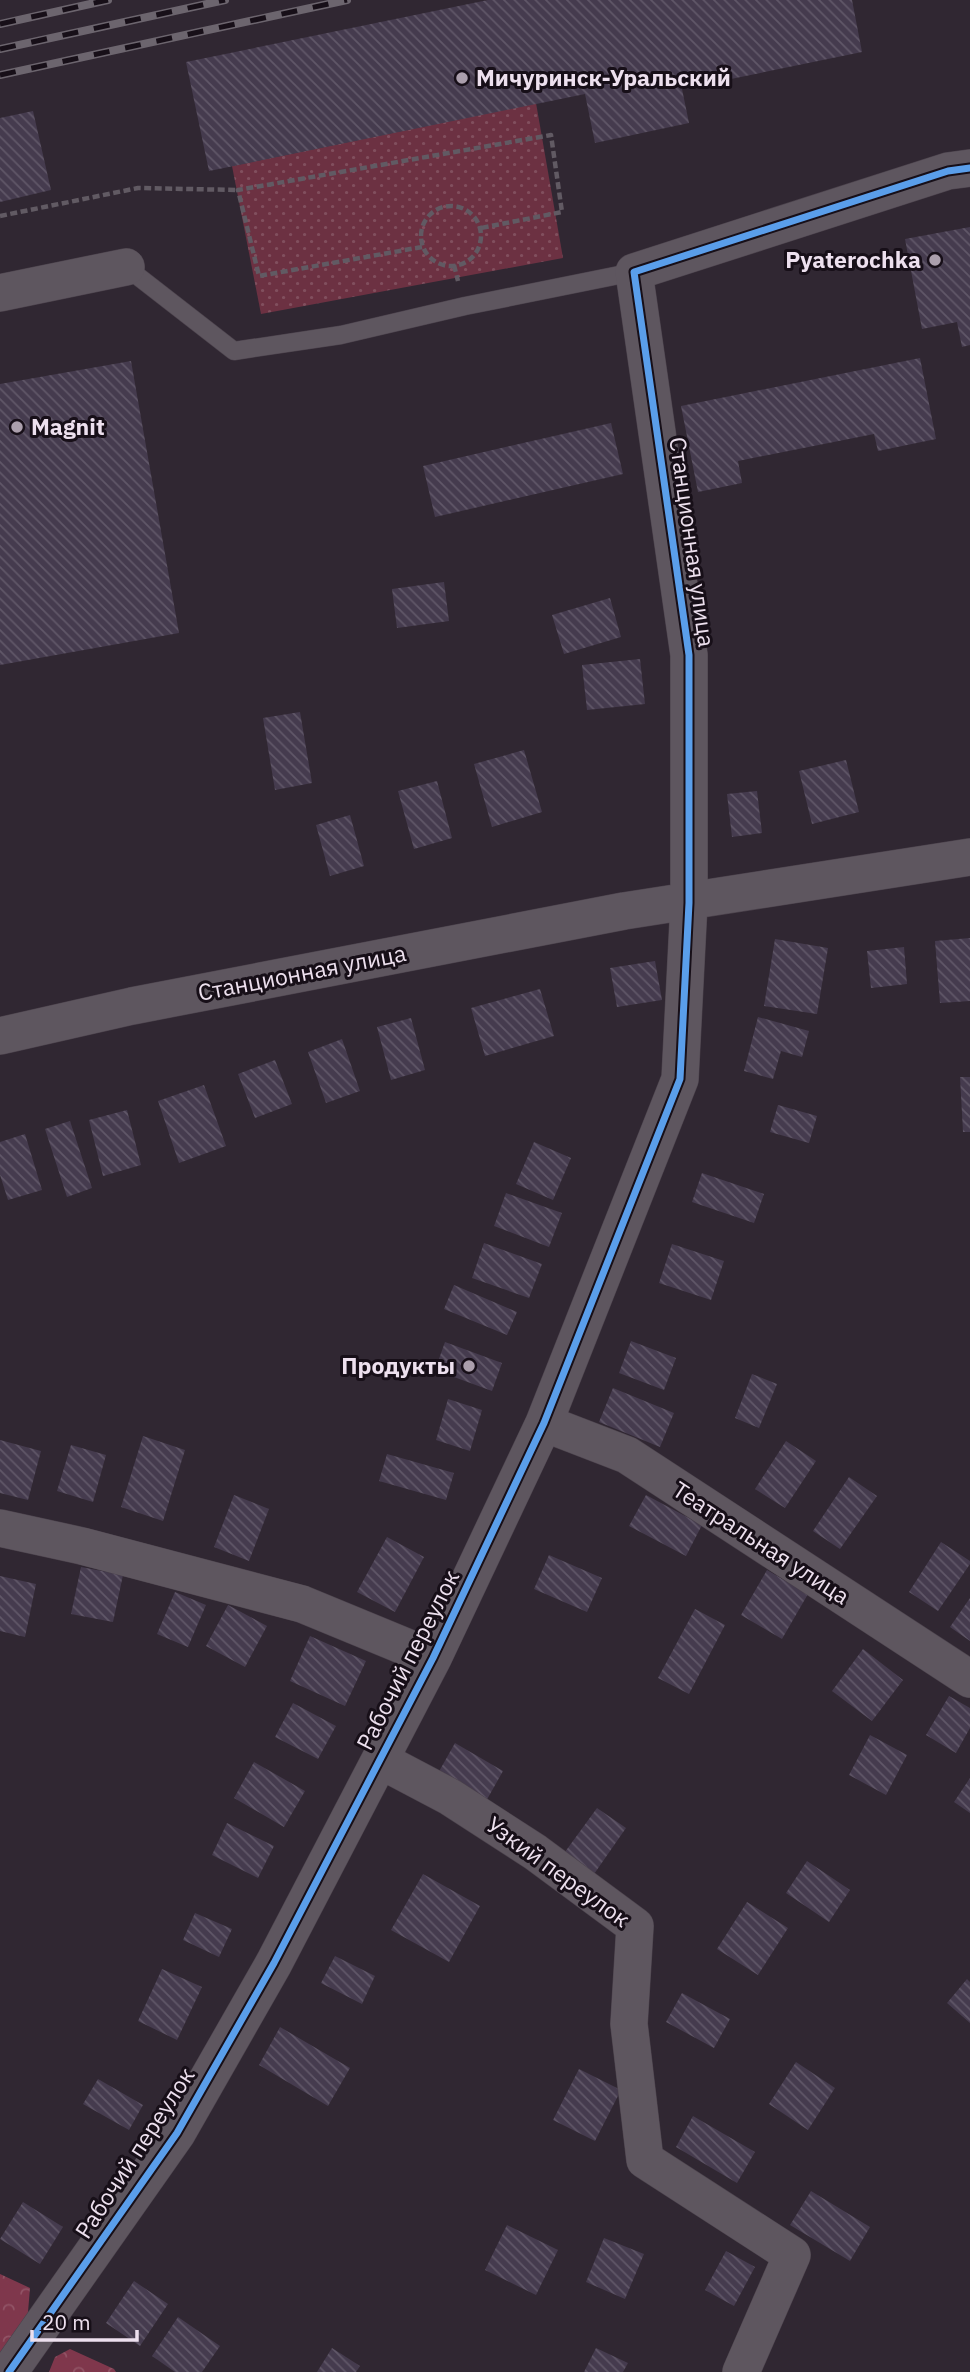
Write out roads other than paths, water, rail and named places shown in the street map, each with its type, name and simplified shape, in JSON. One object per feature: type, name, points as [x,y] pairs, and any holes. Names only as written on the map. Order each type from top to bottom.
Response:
[{"type":"street","points":[[634,272],[948,171],[970,168]]},
{"type":"street","points":[[0,293],[126,267]]},
{"type":"street","name":"Станционная улица","points":[[634,272],[689,655],[689,903]]},
{"type":"street","name":"Станционная улица","points":[[0,1036],[132,1006],[624,911],[970,858]]},
{"type":"street","name":"Рабочий переулок","points":[[9,2372],[177,2133],[274,1963],[433,1658],[544,1423],[680,1079],[689,903]]},
{"type":"street","name":"Театральная улица","points":[[544,1423],[627,1455],[970,1679]]},
{"type":"street","points":[[0,1528],[82,1546],[302,1604],[433,1658]]},
{"type":"street","name":"Узкий переулок","points":[[380,1759],[472,1810],[535,1852],[635,1926],[629,2024],[645,2160],[792,2255],[741,2372]]},
{"type":"lane","points":[[126,267],[234,351],[341,335],[465,306],[634,272]]},
{"type":"railway","points":[[0,24],[108,0]]},
{"type":"railway","points":[[0,49],[225,0]]},
{"type":"railway","points":[[0,75],[347,0]]},
{"type":"place","name":"Мичуринск-Уральский","points":[[462,78]]},
{"type":"place","name":"Pyaterochka","points":[[935,260]]},
{"type":"place","name":"Magnit","points":[[17,427]]},
{"type":"place","name":"Продукты","points":[[469,1366]]}]
